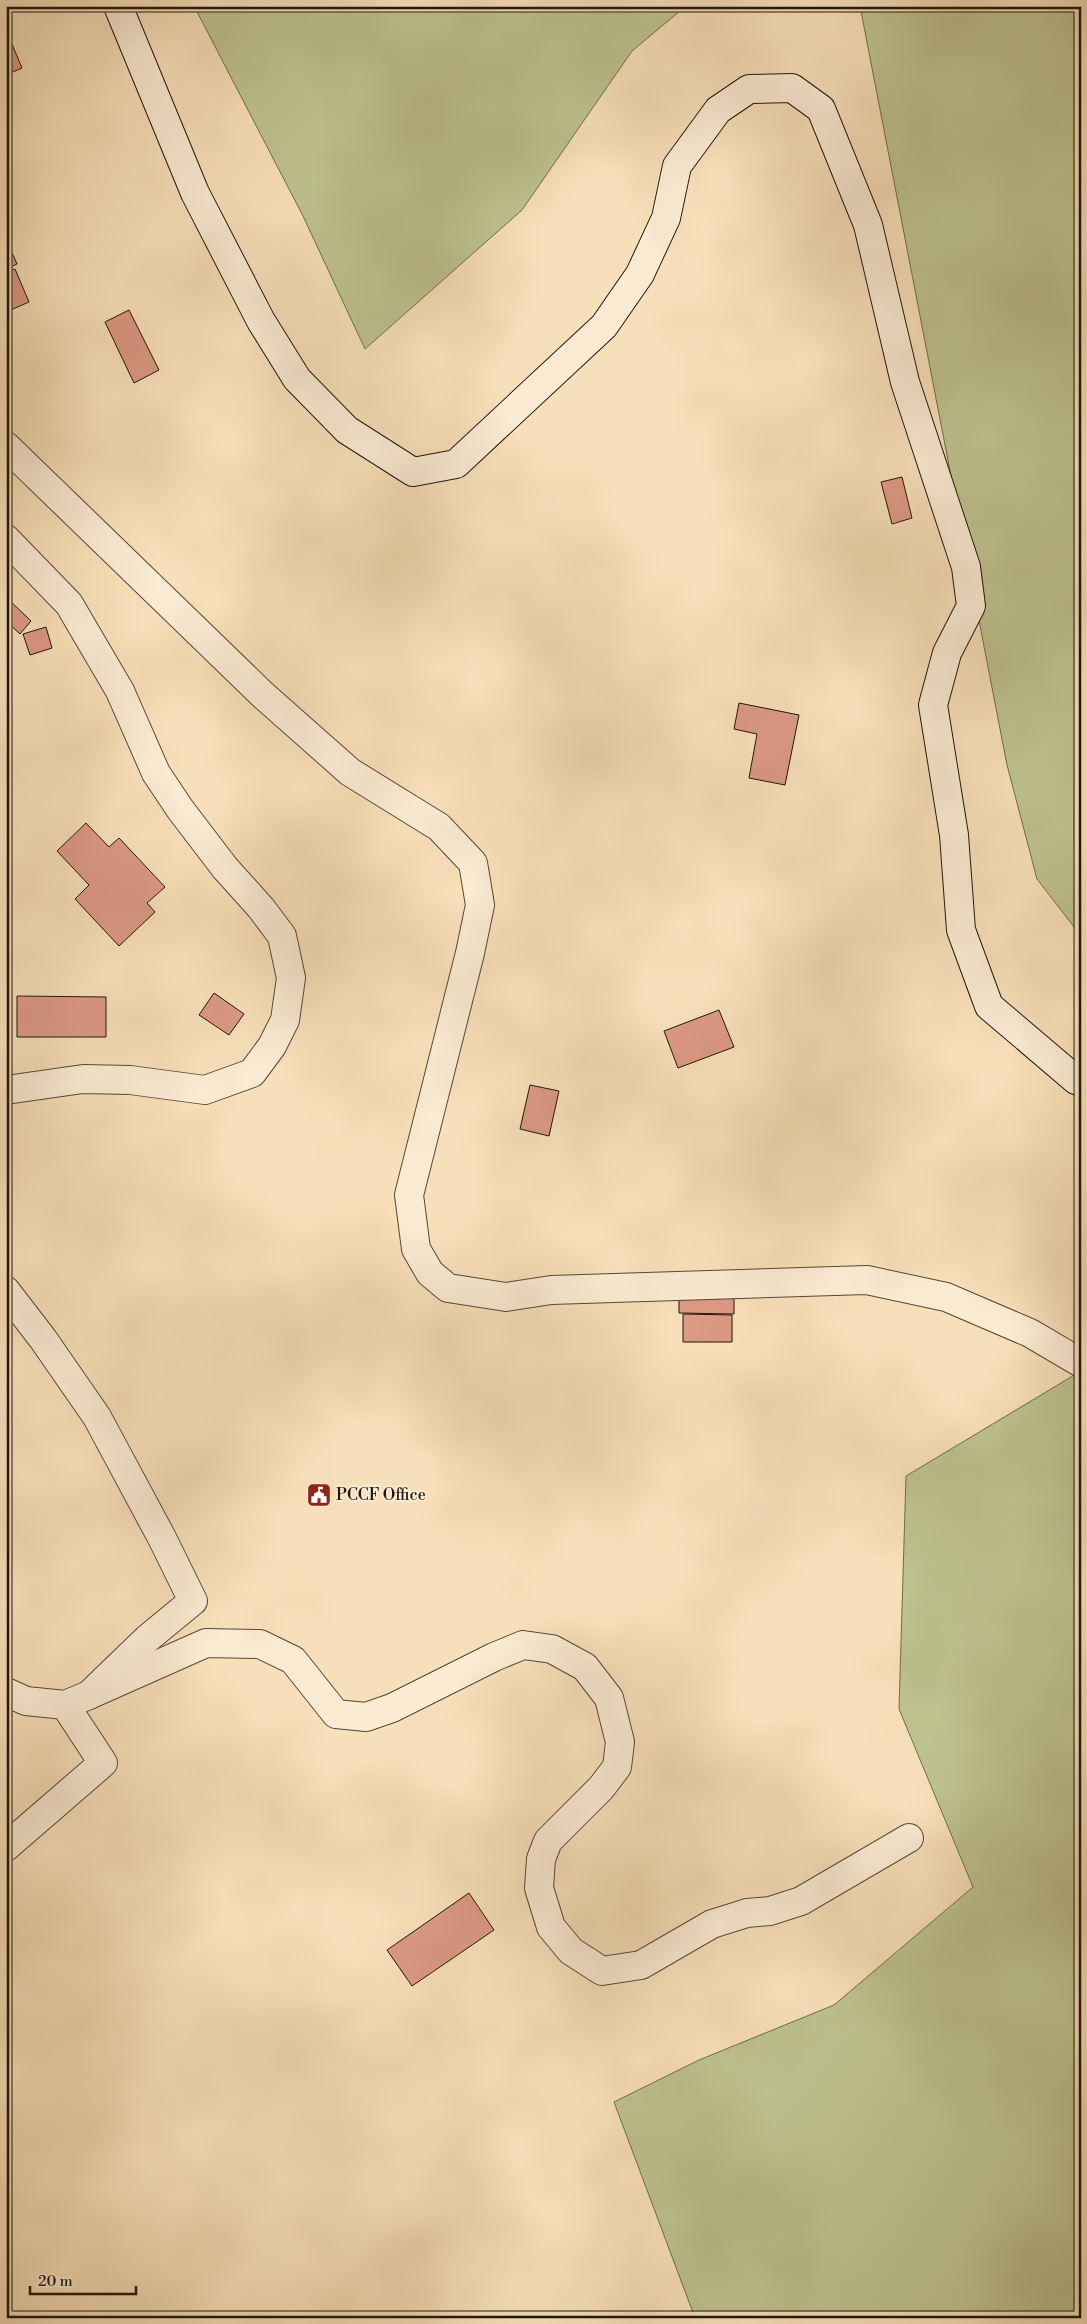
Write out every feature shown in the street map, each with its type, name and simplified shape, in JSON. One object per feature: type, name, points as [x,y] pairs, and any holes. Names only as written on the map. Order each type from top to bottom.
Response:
[{"type":"street","points":[[118,6],[195,193],[261,322],[297,378],[347,430],[413,472],[456,464],[604,326],[640,274],[666,218],[678,166],[718,110],[749,89],[792,88],[821,109],[868,225],[905,382],[966,567],[971,606],[947,653],[933,705],[954,835],[961,930],[989,1006],[1076,1080],[1081,1082]]},
{"type":"street","points":[[6,446],[263,695],[350,772],[439,827],[473,863],[480,905],[470,953],[409,1195],[416,1249],[430,1273],[448,1288],[506,1297],[551,1290],[867,1280],[946,1298],[1030,1333],[1081,1363]]},
{"type":"street","points":[[6,539],[69,604],[120,691],[156,773],[225,868],[261,908],[282,936],[291,978],[285,1020],[272,1046],[252,1073],[205,1090],[130,1080],[83,1079],[6,1090]]},
{"type":"street","points":[[6,1291],[43,1339],[96,1417],[162,1538],[192,1601],[77,1700]]},
{"type":"street","points":[[6,1692],[26,1701],[77,1700],[206,1643],[260,1644],[293,1660],[336,1714],[366,1717],[392,1708],[494,1657],[523,1645],[552,1648],[585,1667],[609,1698],[620,1742],[617,1767],[601,1788],[548,1841],[541,1859],[539,1888],[551,1927],[571,1951],[602,1971],[641,1965],[712,1924],[746,1913],[770,1911],[801,1901],[909,1838]]},
{"type":"street","points":[[6,1847],[103,1763],[77,1700]]},
{"type":"green space","points":[[194,6],[686,6],[632,51],[522,210],[365,349],[303,216]]},
{"type":"green space","points":[[860,6],[1081,6],[1081,936],[1037,879],[1007,765]]},
{"type":"green space","points":[[1081,1371],[1081,2318],[695,2318],[614,2102],[699,2060],[834,2005],[973,1887],[899,1709],[906,1476]]},
{"type":"building","points":[[6,30],[22,68],[6,75]]},
{"type":"building","points":[[6,239],[17,264],[6,269]]},
{"type":"building","points":[[15,269],[29,302],[6,312],[6,272]]},
{"type":"building","points":[[129,310],[159,370],[134,383],[105,322]]},
{"type":"building","points":[[902,477],[912,518],[892,524],[881,482]]},
{"type":"building","points":[[7,598],[31,621],[20,634],[6,621]]},
{"type":"building","points":[[46,627],[52,648],[30,655],[23,634]]},
{"type":"building","points":[[739,703],[799,715],[785,785],[749,778],[757,734],[734,729]]},
{"type":"building","points":[[86,823],[109,847],[119,838],[165,887],[147,903],[155,912],[119,946],[75,899],[89,885],[57,851]]},
{"type":"building","points":[[214,993],[244,1014],[229,1035],[199,1015]]},
{"type":"building","points":[[17,996],[106,997],[106,1037],[17,1037]]},
{"type":"building","points":[[719,1010],[734,1047],[678,1068],[664,1031]]},
{"type":"building","points":[[530,1085],[559,1091],[549,1136],[520,1129]]},
{"type":"building","points":[[679,1296],[734,1297],[734,1314],[679,1313]]},
{"type":"building","points":[[683,1314],[732,1315],[732,1342],[683,1342]]},
{"type":"building","points":[[469,1893],[494,1930],[412,1986],[387,1950]]},
{"type":"place","name":"PCCF Office","points":[[319,1495]]}]
